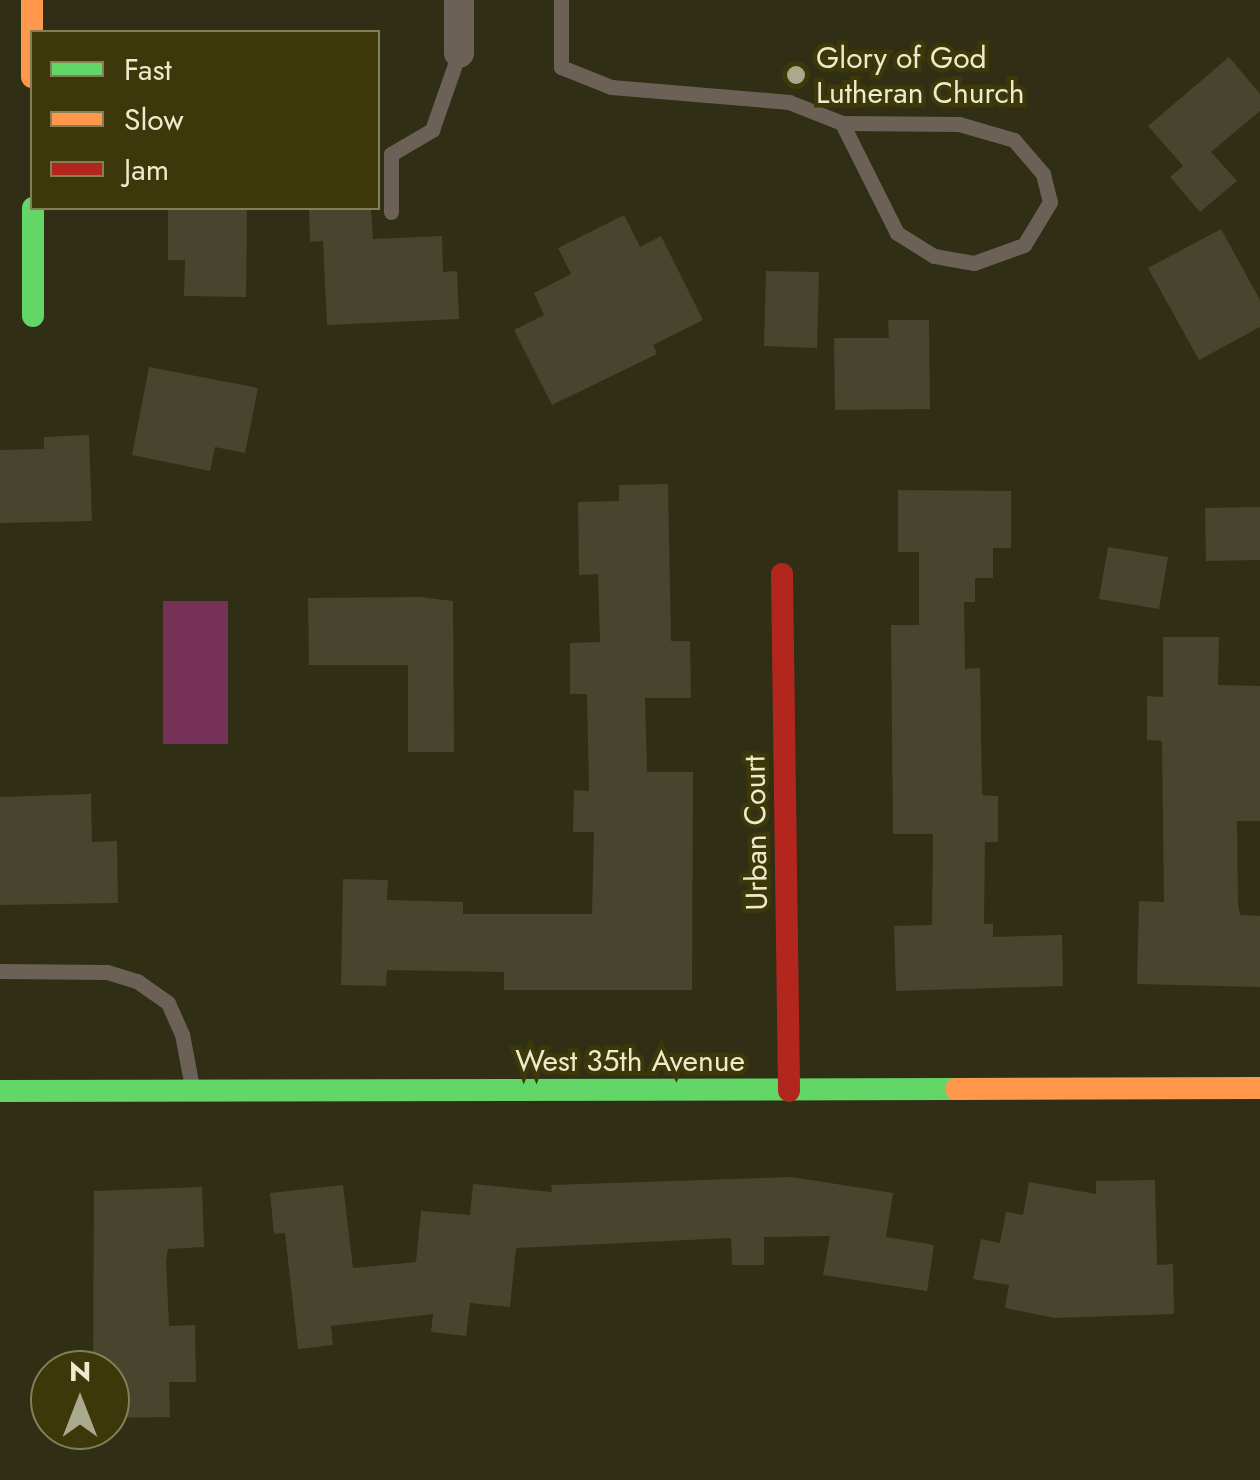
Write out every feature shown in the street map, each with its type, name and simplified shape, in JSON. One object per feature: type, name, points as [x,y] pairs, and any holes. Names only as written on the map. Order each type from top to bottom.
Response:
[{"type":"street","points":[[32,0],[32,30]]},
{"type":"street","points":[[459,0],[460,53]]},
{"type":"street","points":[[33,210],[34,316]]},
{"type":"street","name":"Urban Court","points":[[782,574],[790,1091]]},
{"type":"street","name":"West 35th Avenue","points":[[0,1091],[1260,1088]]},
{"type":"lane","points":[[561,0],[561,67],[611,87],[789,102],[842,123],[958,124],[1014,140],[1043,174],[1050,202],[1024,245],[974,263],[934,256],[897,233],[842,123]]},
{"type":"lane","points":[[391,212],[390,154],[432,130],[460,53]]},
{"type":"lane","points":[[0,970],[108,972],[137,981],[168,1004],[182,1034],[192,1091]]},
{"type":"shaded area","points":[[163,601],[228,601],[228,744],[163,744]]},
{"type":"building","points":[[1229,57],[1260,94],[1260,111],[1211,152],[1237,181],[1200,212],[1170,177],[1183,166],[1148,126]]},
{"type":"building","points":[[168,210],[247,210],[246,297],[184,296],[185,260],[168,260]]},
{"type":"building","points":[[309,210],[371,210],[373,239],[442,236],[443,272],[457,271],[459,319],[327,325],[323,241],[310,242]]},
{"type":"building","points":[[624,215],[640,247],[661,236],[703,320],[653,345],[657,354],[552,405],[514,330],[544,315],[534,293],[571,274],[558,248]]},
{"type":"building","points":[[1221,229],[1260,300],[1260,327],[1199,360],[1148,268]]},
{"type":"building","points":[[766,271],[819,272],[817,348],[764,346]]},
{"type":"building","points":[[888,320],[929,320],[930,409],[835,410],[834,338],[889,338]]},
{"type":"building","points":[[149,367],[258,388],[245,453],[215,447],[210,471],[132,455]]},
{"type":"building","points":[[89,435],[92,521],[0,523],[0,450],[44,449],[44,437]]},
{"type":"building","points":[[668,484],[671,641],[690,641],[691,698],[645,698],[647,772],[693,772],[692,990],[504,990],[504,972],[387,970],[386,986],[341,985],[343,879],[388,880],[387,900],[463,902],[463,914],[592,914],[594,832],[573,832],[574,790],[589,791],[587,694],[570,694],[570,643],[600,642],[598,574],[579,575],[578,502],[619,501],[619,485]]},
{"type":"building","points":[[898,490],[1011,491],[1011,548],[993,548],[993,578],[975,578],[975,602],[964,602],[965,669],[980,668],[982,795],[998,796],[998,842],[985,842],[984,924],[993,924],[993,937],[1062,935],[1063,986],[896,991],[894,926],[932,925],[933,834],[893,834],[891,625],[919,625],[919,552],[898,552]]},
{"type":"building","points":[[1260,507],[1260,560],[1206,561],[1205,508]]},
{"type":"building","points":[[1108,547],[1168,557],[1159,609],[1099,599]]},
{"type":"building","points":[[420,597],[453,601],[454,752],[408,752],[408,665],[309,665],[308,598]]},
{"type":"building","points":[[1163,637],[1219,637],[1218,685],[1260,686],[1260,821],[1237,821],[1238,904],[1240,915],[1260,916],[1260,987],[1137,984],[1139,901],[1164,902],[1162,741],[1147,740],[1147,696],[1163,697]]},
{"type":"building","points":[[91,794],[92,842],[117,841],[118,903],[0,905],[0,797]]},
{"type":"building","points":[[792,1177],[893,1193],[886,1237],[934,1245],[927,1291],[823,1275],[830,1236],[764,1237],[764,1265],[732,1265],[731,1238],[516,1248],[510,1307],[470,1303],[466,1336],[431,1332],[433,1314],[331,1326],[333,1345],[298,1349],[285,1233],[274,1234],[270,1193],[343,1185],[353,1268],[416,1262],[421,1211],[470,1215],[473,1184],[552,1192],[551,1185]]},
{"type":"building","points":[[1155,1180],[1157,1265],[1173,1264],[1174,1314],[1055,1318],[1005,1308],[1009,1285],[973,1279],[981,1239],[1000,1243],[1006,1212],[1023,1215],[1029,1182],[1096,1194],[1096,1181]]},
{"type":"building","points":[[202,1187],[204,1247],[168,1249],[166,1261],[169,1326],[195,1325],[196,1382],[169,1382],[170,1417],[130,1418],[130,1350],[93,1350],[94,1191]]},
{"type":"traffic: fast","points":[[33,210],[33,316]]},
{"type":"traffic: fast","points":[[0,1091],[956,1089]]},
{"type":"traffic: slow","points":[[32,0],[32,30]]},
{"type":"traffic: slow","points":[[956,1089],[1260,1088]]},
{"type":"traffic: jam","points":[[782,574],[789,1091]]},
{"type":"place","name":"Glory of God Lutheran Church","points":[[796,75]]}]
